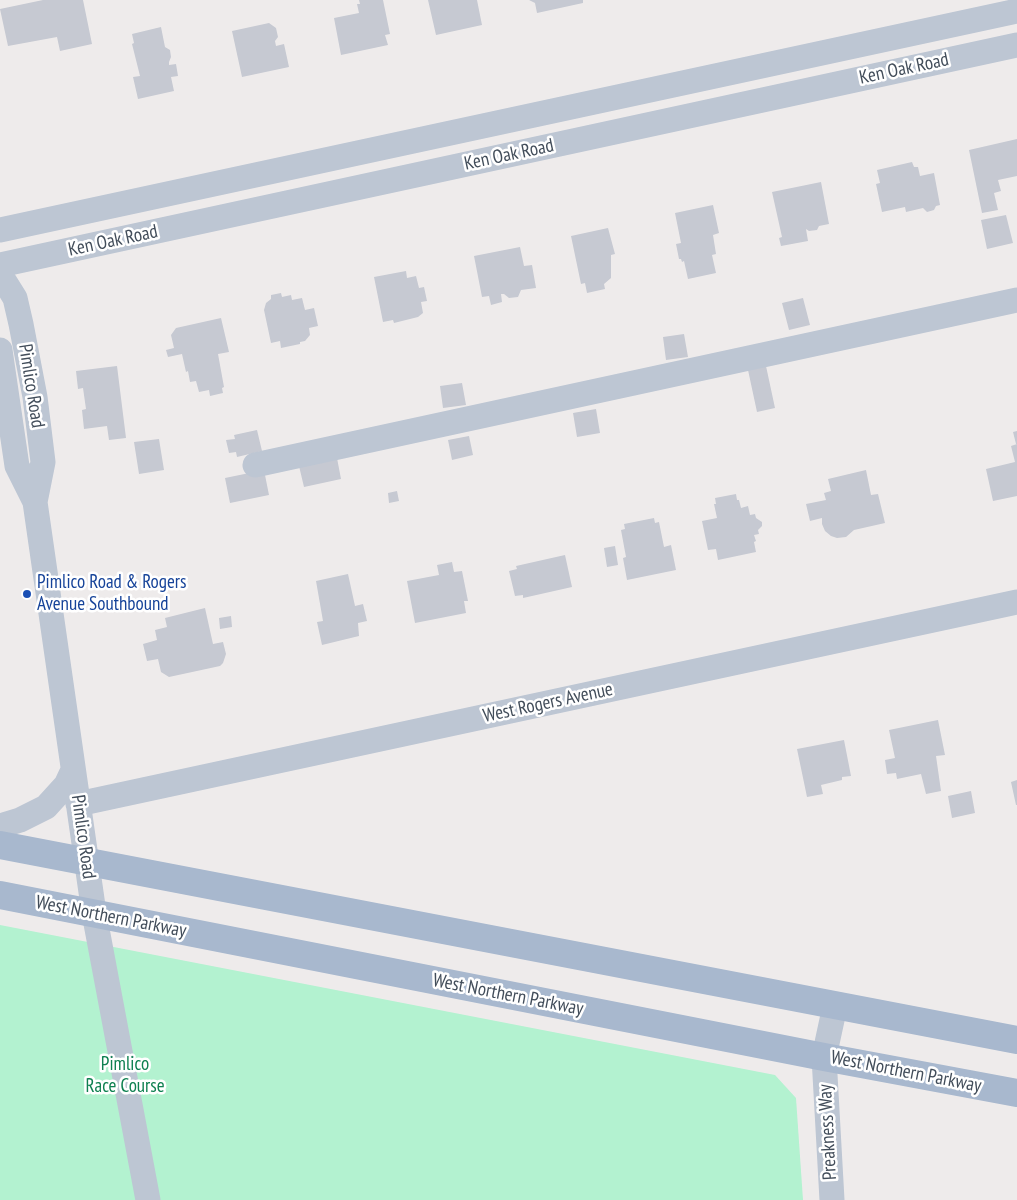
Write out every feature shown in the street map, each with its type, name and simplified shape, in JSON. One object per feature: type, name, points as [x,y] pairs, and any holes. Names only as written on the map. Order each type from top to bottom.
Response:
[{"type":"main road","points":[[0,845],[1017,1040]]},
{"type":"main road","name":"West Northern Parkway","points":[[0,895],[824,1057],[1017,1093]]},
{"type":"street","name":"Ken Oak Road","points":[[0,230],[1017,11]]},
{"type":"street","name":"Ken Oak Road","points":[[0,265],[1017,45]]},
{"type":"street","name":"Pimlico Road","points":[[0,274],[15,298],[22,324],[35,397],[43,462],[34,502]]},
{"type":"street","points":[[255,465],[1017,300]]},
{"type":"street","name":"Pimlico Road","points":[[0,350],[4,407],[16,466],[34,502],[94,913],[148,1200]]},
{"type":"street","points":[[4,407],[32,384]]},
{"type":"street","name":"West Rogers Avenue","points":[[78,804],[1017,602]]},
{"type":"street","points":[[0,826],[20,820],[46,807],[66,785],[73,770]]},
{"type":"street","name":"Preakness Way","points":[[832,1200],[824,1057],[835,1006]]},
{"type":"green space","name":"Pimlico Race Course","points":[[0,925],[775,1075],[796,1098],[803,1200],[0,1200]]},
{"type":"building","points":[[43,0],[83,0],[92,44],[60,51],[57,37],[8,46],[0,9]]},
{"type":"building","points":[[359,0],[383,0],[390,34],[385,35],[388,45],[341,55],[334,18],[359,13],[357,4],[360,4]]},
{"type":"building","points":[[428,0],[477,0],[482,25],[436,35]]},
{"type":"building","points":[[529,0],[583,0],[583,3],[537,13],[535,3]]},
{"type":"building","points":[[269,23],[276,28],[278,37],[275,41],[276,46],[284,44],[289,67],[242,77],[232,31]]},
{"type":"building","points":[[161,27],[165,47],[170,50],[169,65],[176,64],[178,76],[171,77],[174,91],[138,99],[133,77],[140,76],[132,44],[134,43],[132,34]]},
{"type":"building","points":[[1017,139],[1017,176],[998,180],[1001,191],[994,193],[998,210],[982,213],[969,150]]},
{"type":"building","points":[[912,162],[914,167],[918,167],[920,176],[934,173],[940,205],[936,206],[934,210],[927,212],[923,208],[906,212],[905,207],[882,212],[876,184],[880,183],[877,170]]},
{"type":"building","points":[[821,182],[829,224],[819,226],[817,230],[809,231],[806,229],[808,241],[781,246],[779,238],[782,237],[772,192]]},
{"type":"building","points":[[713,205],[719,233],[713,235],[716,254],[712,255],[716,273],[688,279],[684,261],[682,262],[679,259],[676,244],[681,243],[675,213]]},
{"type":"building","points":[[1006,215],[1013,243],[987,249],[981,220]]},
{"type":"building","points":[[608,228],[615,254],[611,255],[611,278],[604,284],[605,289],[587,293],[585,283],[581,284],[571,236]]},
{"type":"building","points":[[520,247],[524,266],[532,265],[536,288],[521,290],[518,297],[509,298],[501,294],[502,302],[491,305],[489,296],[482,297],[474,256]]},
{"type":"building","points":[[406,271],[407,278],[416,276],[419,288],[424,287],[427,301],[421,302],[423,313],[418,317],[394,323],[393,320],[383,322],[374,277]]},
{"type":"building","points":[[281,293],[282,297],[291,295],[292,300],[302,298],[305,310],[314,308],[318,326],[309,328],[310,335],[300,344],[281,348],[280,341],[271,343],[264,310],[266,303],[271,299],[271,295]]},
{"type":"building","points":[[803,298],[810,325],[789,330],[782,303]]},
{"type":"building","points":[[221,318],[229,352],[218,354],[224,387],[222,388],[223,393],[210,396],[209,390],[199,392],[196,381],[190,382],[182,354],[168,357],[166,350],[174,348],[171,335],[176,328]]},
{"type":"building","points":[[684,334],[688,357],[666,360],[663,337]]},
{"type":"building","points":[[117,366],[126,438],[109,440],[107,426],[84,429],[82,410],[86,409],[83,388],[78,389],[76,371]]},
{"type":"building","points":[[766,366],[775,408],[757,412],[748,370]]},
{"type":"building","points":[[462,383],[466,405],[443,408],[440,386]]},
{"type":"building","points":[[596,409],[600,433],[577,437],[573,413]]},
{"type":"building","points":[[257,430],[262,451],[237,457],[236,452],[229,453],[226,440],[235,439],[234,435]]},
{"type":"building","points":[[1017,431],[1017,444],[1016,444],[1013,432]]},
{"type":"building","points":[[469,436],[473,455],[452,460],[448,440]]},
{"type":"building","points":[[159,439],[164,470],[139,474],[134,442]]},
{"type":"building","points":[[1017,444],[1017,496],[993,501],[986,469],[1015,462],[1011,446]]},
{"type":"building","points":[[337,458],[341,479],[304,487],[299,466]]},
{"type":"building","points":[[264,470],[269,495],[230,503],[225,478]]},
{"type":"building","points":[[866,470],[871,495],[878,494],[885,523],[854,530],[846,537],[837,538],[825,531],[822,518],[810,521],[806,504],[826,500],[824,493],[831,491],[828,479]]},
{"type":"building","points":[[397,491],[399,501],[389,503],[388,493]]},
{"type":"building","points":[[736,494],[741,508],[748,506],[750,515],[755,514],[756,518],[762,522],[762,526],[758,530],[759,534],[754,535],[756,552],[718,560],[716,549],[708,550],[702,521],[717,518],[714,504],[716,504],[715,498]]},
{"type":"building","points":[[654,518],[655,523],[659,522],[664,547],[671,545],[676,570],[627,580],[623,558],[626,557],[621,530],[625,529],[624,524]]},
{"type":"building","points":[[615,546],[618,565],[607,567],[604,548]]},
{"type":"building","points":[[565,555],[572,587],[523,598],[523,595],[515,596],[509,571],[517,569],[516,566]]},
{"type":"building","points":[[452,562],[454,572],[462,571],[468,601],[464,601],[466,613],[415,623],[407,581],[439,575],[437,565]]},
{"type":"building","points":[[348,574],[355,606],[363,604],[367,621],[358,623],[359,636],[322,645],[317,622],[323,621],[316,581]]},
{"type":"building","points":[[205,608],[213,644],[223,642],[226,654],[220,666],[169,677],[161,672],[158,659],[147,661],[143,644],[157,640],[155,630],[167,627],[165,618]]},
{"type":"building","points":[[231,616],[232,627],[220,629],[219,618]]},
{"type":"building","points":[[938,720],[945,755],[936,756],[941,791],[926,794],[921,774],[897,779],[896,773],[887,774],[885,760],[895,758],[889,730]]},
{"type":"building","points":[[844,740],[851,776],[842,777],[842,780],[821,785],[823,794],[807,797],[797,749]]},
{"type":"building","points":[[1017,780],[1017,805],[1016,805],[1011,782]]},
{"type":"building","points":[[971,791],[975,813],[952,818],[948,796]]},
{"type":"place","name":"Pimlico Road & Rogers Avenue Southbound","points":[[27,594]]}]
